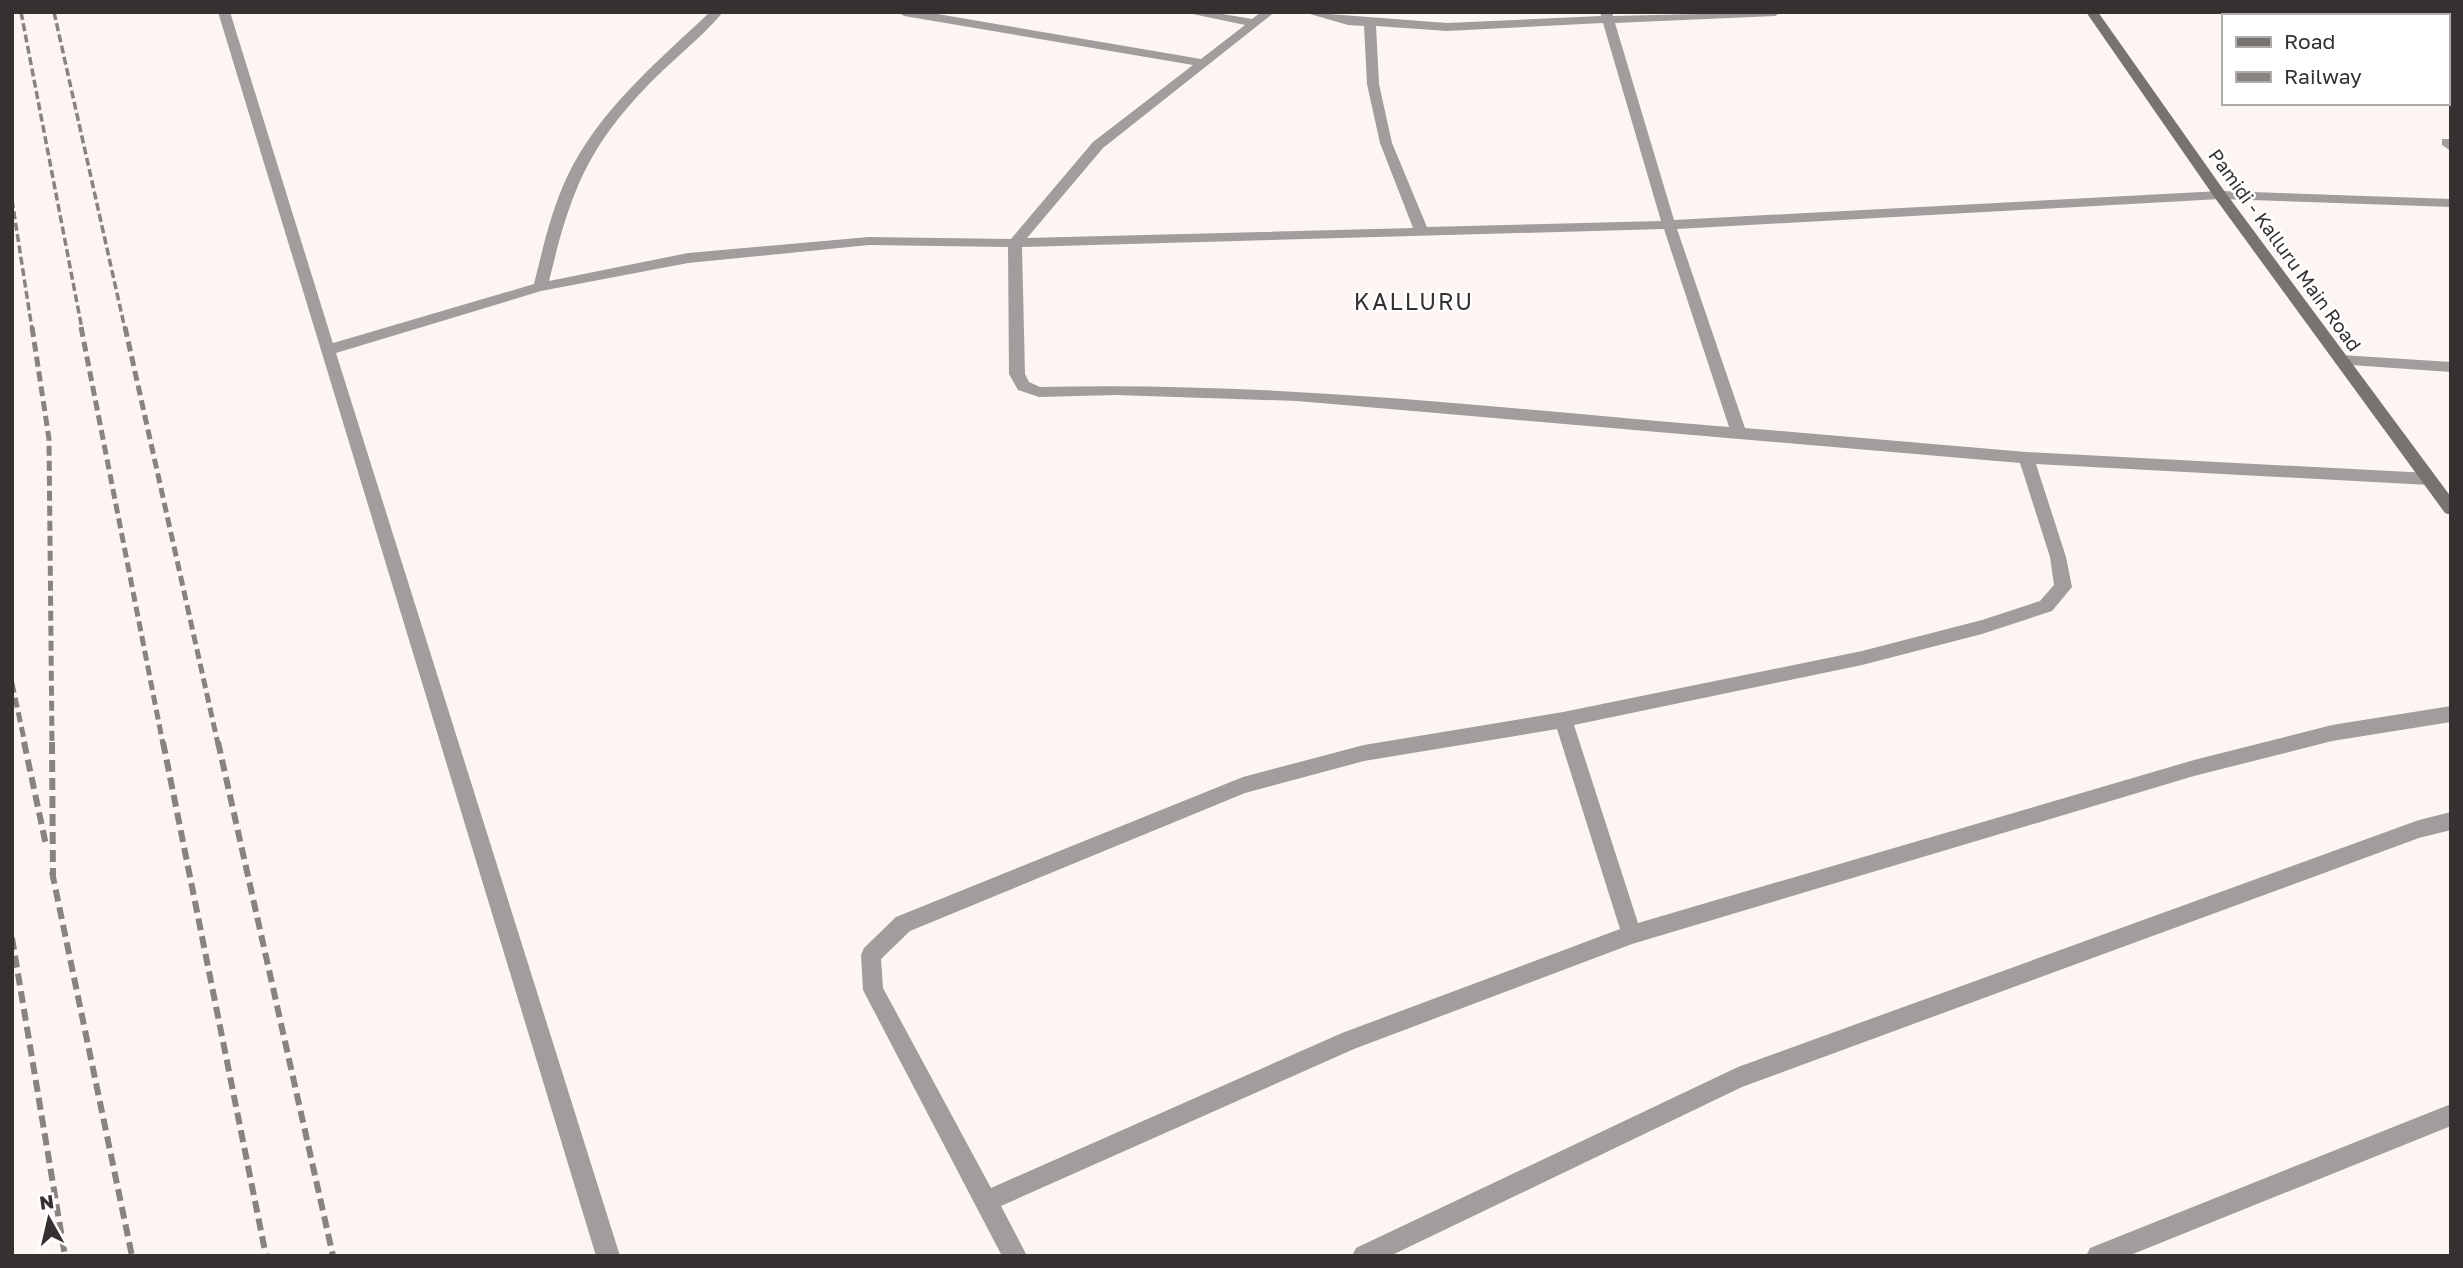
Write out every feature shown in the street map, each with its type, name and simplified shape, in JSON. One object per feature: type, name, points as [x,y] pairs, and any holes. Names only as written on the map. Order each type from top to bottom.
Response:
[{"type":"main road","name":"Pamidi - Kalluru Main Road","points":[[2092,12],[2220,195],[2451,509]]},
{"type":"street","points":[[224,12],[608,1256]]},
{"type":"street","points":[[540,287],[562,203],[582,161],[614,112],[717,12]]},
{"type":"street","points":[[904,12],[1201,63]]},
{"type":"street","points":[[1189,12],[1254,23]]},
{"type":"street","points":[[1269,12],[1098,145],[1016,243],[1017,374],[1023,386],[1039,392],[1116,390],[1297,396],[2026,458],[2429,479]]},
{"type":"street","points":[[1309,12],[1370,23],[1447,27],[1607,16],[1775,12]]},
{"type":"street","points":[[1607,16],[1669,225],[1739,434]]},
{"type":"street","points":[[1370,23],[1373,84],[1386,143],[1423,232]]},
{"type":"street","points":[[328,350],[540,287],[688,258],[869,242],[1016,243],[1669,225],[2220,195],[2451,204]]},
{"type":"street","points":[[2341,360],[2451,367]]},
{"type":"street","points":[[1015,1256],[873,990],[871,955],[903,924],[1243,785],[1364,753],[1563,720],[1862,658],[1982,627],[2046,606],[2063,587],[2058,557],[2026,458]]},
{"type":"street","points":[[987,1201],[1350,1040],[1632,934],[2194,768],[2332,733],[2451,714]]},
{"type":"street","points":[[1563,720],[1632,934]]},
{"type":"street","points":[[1364,1256],[1738,1077],[2419,829],[2451,821]]},
{"type":"street","points":[[2098,1256],[2451,1115]]},
{"type":"railway","points":[[21,12],[82,329]]},
{"type":"railway","points":[[54,12],[125,329]]},
{"type":"railway","points":[[12,200],[32,329]]},
{"type":"railway","points":[[32,327],[49,439],[52,744]]},
{"type":"railway","points":[[81,327],[163,744]]},
{"type":"railway","points":[[125,327],[218,744]]},
{"type":"railway","points":[[12,683],[25,744]]},
{"type":"railway","points":[[24,742],[46,845]]},
{"type":"railway","points":[[52,742],[53,877]]},
{"type":"railway","points":[[163,742],[266,1256]]},
{"type":"railway","points":[[218,742],[333,1256]]},
{"type":"railway","points":[[52,872],[53,877]]},
{"type":"railway","points":[[53,877],[132,1256]]},
{"type":"railway","points":[[12,938],[65,1256]]},
{"type":"district","name":"KALLURU","points":[[1414,302]]}]
